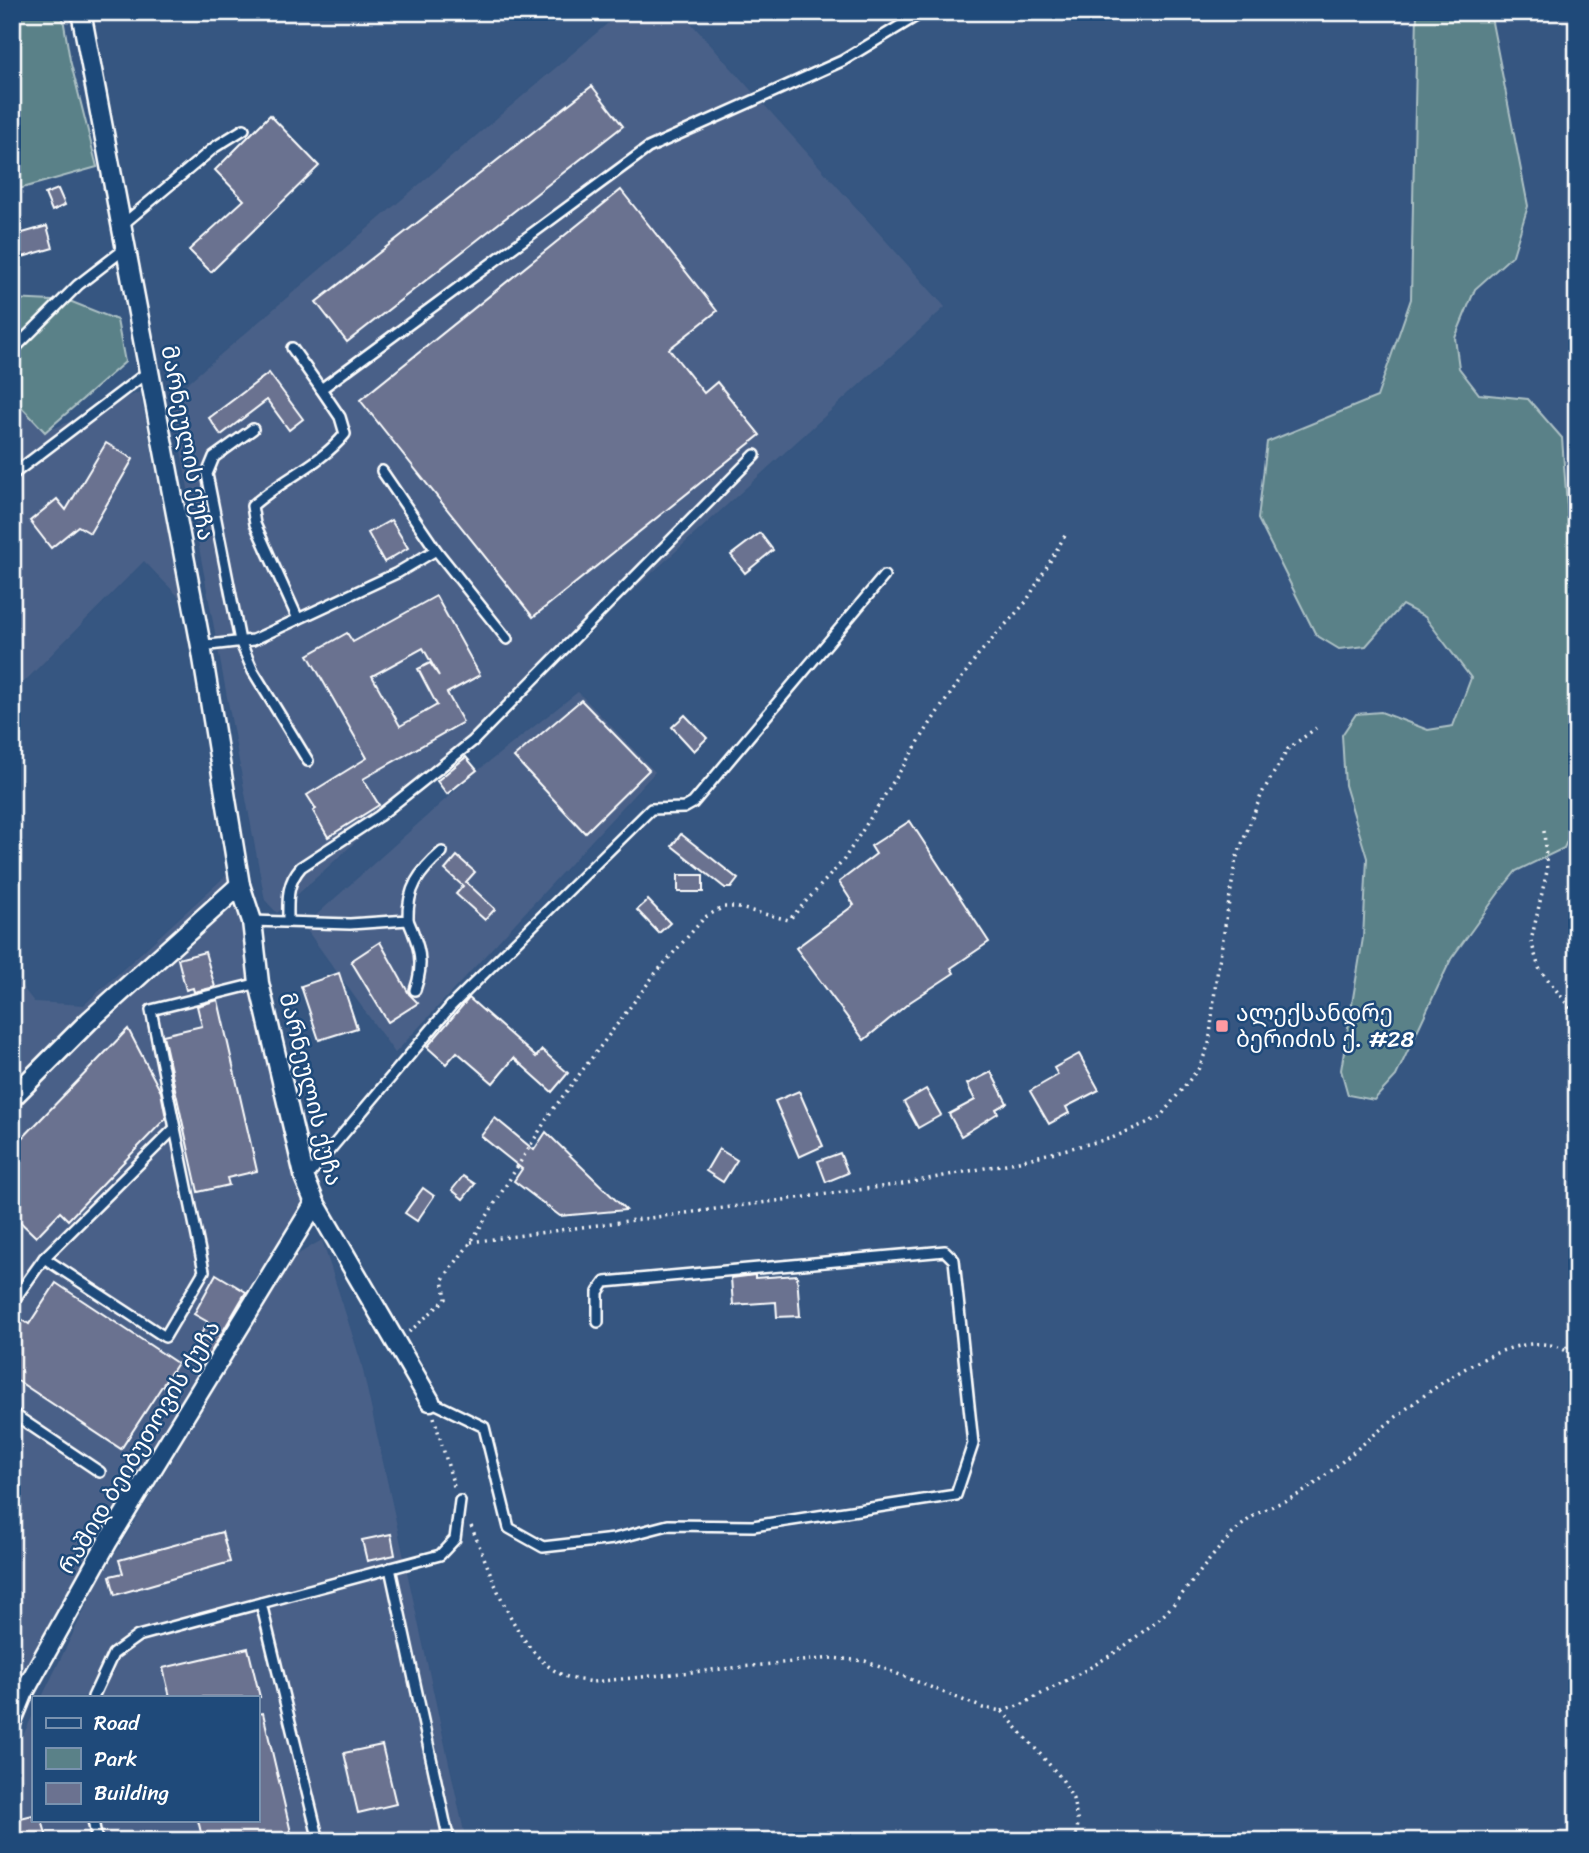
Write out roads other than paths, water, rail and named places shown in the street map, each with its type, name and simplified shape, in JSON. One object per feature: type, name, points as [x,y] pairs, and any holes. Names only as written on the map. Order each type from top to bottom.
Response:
[{"type":"street","name":"მარნეულის ქუჩა","points":[[81,12],[201,646],[240,885],[251,921],[260,983],[305,1179],[315,1203],[430,1401]]},
{"type":"street","points":[[12,1098],[89,1021],[240,885]]},
{"type":"street","name":"რაშიდ ბეიბუთოვის ქუჩა","points":[[12,1721],[23,1695],[108,1541],[315,1203]]},
{"type":"lane","points":[[321,388],[648,148],[842,61],[923,12]]},
{"type":"lane","points":[[122,225],[215,147],[244,129]]},
{"type":"lane","points":[[12,351],[78,285],[126,248]]},
{"type":"lane","points":[[292,348],[340,416],[345,434],[329,453],[275,485],[252,506],[255,524],[298,619]]},
{"type":"lane","points":[[12,475],[149,371]]},
{"type":"lane","points":[[253,429],[214,457],[207,474],[240,641],[253,671],[308,761]]},
{"type":"lane","points":[[288,921],[287,895],[293,876],[301,867],[379,816],[473,741],[755,455]]},
{"type":"lane","points":[[382,471],[436,550],[507,639]]},
{"type":"lane","points":[[201,646],[253,639],[397,573],[436,550]]},
{"type":"lane","points":[[305,1179],[451,1006],[651,809],[684,808],[693,803],[884,576]]},
{"type":"lane","points":[[415,990],[421,974],[421,954],[408,920],[408,900],[419,872],[442,852]]},
{"type":"lane","points":[[251,921],[351,924],[408,920]]},
{"type":"lane","points":[[44,1258],[165,1337],[204,1271],[151,1010],[260,983]]},
{"type":"lane","points":[[12,1303],[44,1258],[175,1128]]},
{"type":"lane","points":[[430,1401],[484,1427],[509,1528],[543,1547],[614,1539],[668,1525],[753,1526],[956,1495],[973,1444],[954,1260],[945,1251],[605,1282],[598,1292],[598,1322]]},
{"type":"lane","points":[[12,1413],[100,1472]]},
{"type":"lane","points":[[93,1696],[113,1654],[138,1636],[440,1555],[455,1539],[460,1501]]},
{"type":"lane","points":[[390,1569],[449,1841]]},
{"type":"lane","points":[[261,1603],[318,1841]]},
{"type":"lane","points":[[93,1822],[97,1841]]},
{"type":"place","name":"ალექსანდრე ბერიძის ქ. #28","points":[[1222,1026]]}]
